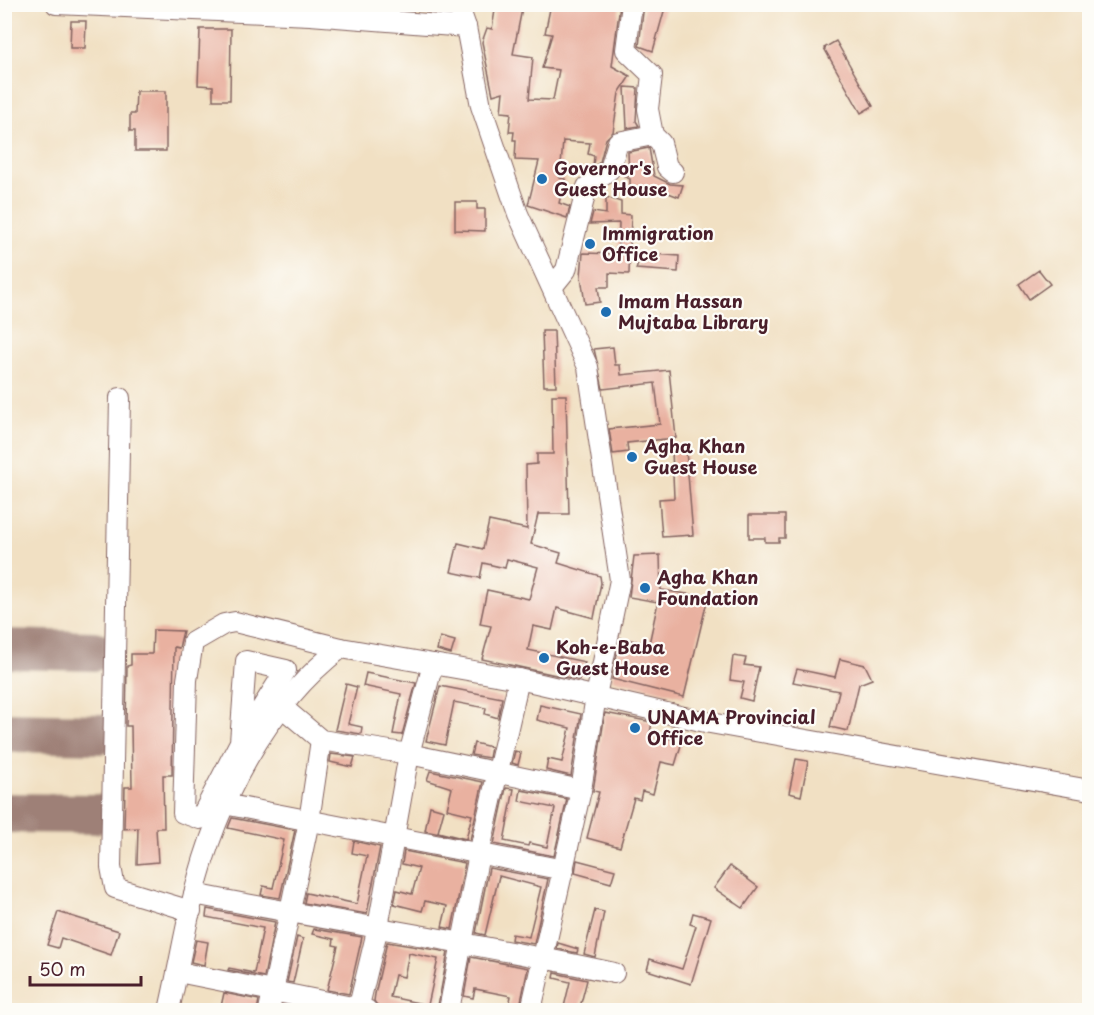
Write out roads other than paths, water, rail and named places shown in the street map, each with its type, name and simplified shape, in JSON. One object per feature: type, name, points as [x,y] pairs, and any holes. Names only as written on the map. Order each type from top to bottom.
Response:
[{"type":"street","points":[[56,4],[310,15],[466,27]]},
{"type":"street","points":[[458,4],[466,27],[481,106],[518,214],[553,286],[588,367],[620,580],[596,696],[581,790],[531,1011]]},
{"type":"street","points":[[632,4],[626,50],[652,75],[648,109],[652,135],[661,143],[667,167],[673,172]]},
{"type":"street","points":[[553,286],[566,270],[587,187],[610,169],[618,142],[652,135]]},
{"type":"street","points":[[120,398],[111,867],[115,888],[192,902],[288,913],[462,941],[614,973]]},
{"type":"street","points":[[240,742],[200,819],[183,813],[187,680],[193,642],[224,624],[235,622],[341,648],[519,679],[710,723],[1089,790]]},
{"type":"street","points":[[169,1011],[192,902],[224,804],[282,707],[321,663],[341,648]]},
{"type":"street","points":[[178,972],[271,1001],[361,1010],[410,754],[434,664]]},
{"type":"street","points":[[449,1011],[479,854],[519,679]]},
{"type":"street","points":[[282,707],[321,740],[410,754],[581,790]]},
{"type":"street","points":[[271,1001],[309,821],[321,740]]},
{"type":"street","points":[[224,804],[393,839],[564,870]]},
{"type":"place","name":"Governor's Guest House","points":[[542,179]]},
{"type":"place","name":"Immigration Office","points":[[590,244]]},
{"type":"place","name":"Imam Hassan Mujtaba Library","points":[[606,312]]},
{"type":"place","name":"Agha Khan Guest House","points":[[632,457]]},
{"type":"place","name":"Agha Khan Foundation","points":[[645,588]]},
{"type":"place","name":"Koh-e-Baba Guest House","points":[[544,658]]},
{"type":"place","name":"UNAMA Provincial Office","points":[[635,728]]}]
